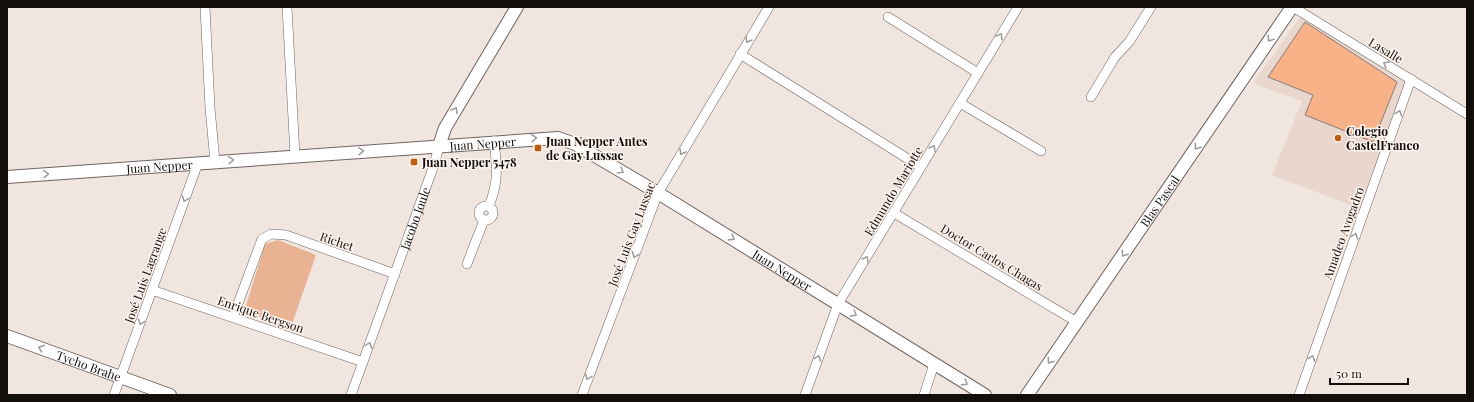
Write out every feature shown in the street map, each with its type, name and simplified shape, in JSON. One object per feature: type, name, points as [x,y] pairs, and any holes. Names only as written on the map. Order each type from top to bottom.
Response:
[{"type":"main road","name":"Jacobo Joule","points":[[439,146],[445,128],[517,7]]},
{"type":"main road","name":"Blas Pascal","points":[[1027,395],[1292,7]]},
{"type":"main road","name":"Juan Nepper","points":[[7,178],[547,137],[567,140],[658,193],[984,395]]},
{"type":"main road","name":"Tycho Brahe","points":[[7,336],[170,395]]},
{"type":"street","points":[[205,7],[210,108],[215,162]]},
{"type":"street","points":[[287,7],[295,156]]},
{"type":"street","name":"José Luis Gay Lussac","points":[[582,395],[658,193],[769,7]]},
{"type":"street","name":"Edmundo Mariotte","points":[[805,395],[838,304],[1018,7]]},
{"type":"street","points":[[1091,97],[1116,57],[1128,42],[1151,7]]},
{"type":"street","name":"Lasalle","points":[[1292,7],[1467,114]]},
{"type":"street","points":[[888,17],[978,73]]},
{"type":"street","points":[[740,54],[921,167]]},
{"type":"street","name":"Amadeo Avogadro","points":[[1299,395],[1411,79]]},
{"type":"street","points":[[960,103],[1041,151]]},
{"type":"street","points":[[467,264],[484,220],[479,216],[480,209],[489,206],[495,191],[498,177],[494,141]]},
{"type":"street","name":"Jacobo Joule","points":[[351,395],[434,165],[439,146]]},
{"type":"street","name":"José Luis Lagrange","points":[[114,395],[198,163]]},
{"type":"street","name":"Doctor Carlos Chagas","points":[[894,213],[1077,322]]},
{"type":"street","name":"Richet","points":[[233,317],[262,239],[271,234],[286,235],[395,274]]},
{"type":"street","name":"Enrique Bergson","points":[[152,290],[363,362]]},
{"type":"street","points":[[924,395],[934,364]]},
{"type":"shaded area","name":"Colegio CastelFranco","points":[[1303,13],[1410,76],[1363,210],[1272,175],[1302,101],[1253,83]]},
{"type":"shaded area","points":[[278,240],[316,255],[291,327],[244,312],[265,244]]},
{"type":"building","points":[[1305,22],[1397,82],[1373,142],[1305,115],[1313,95],[1268,77]]},
{"type":"place","name":"Colegio CastelFranco","points":[[1338,138]]},
{"type":"place","name":"Juan Nepper Antes de Gay Lussac","points":[[538,148]]},
{"type":"place","name":"Juan Nepper 5478","points":[[414,162]]}]
